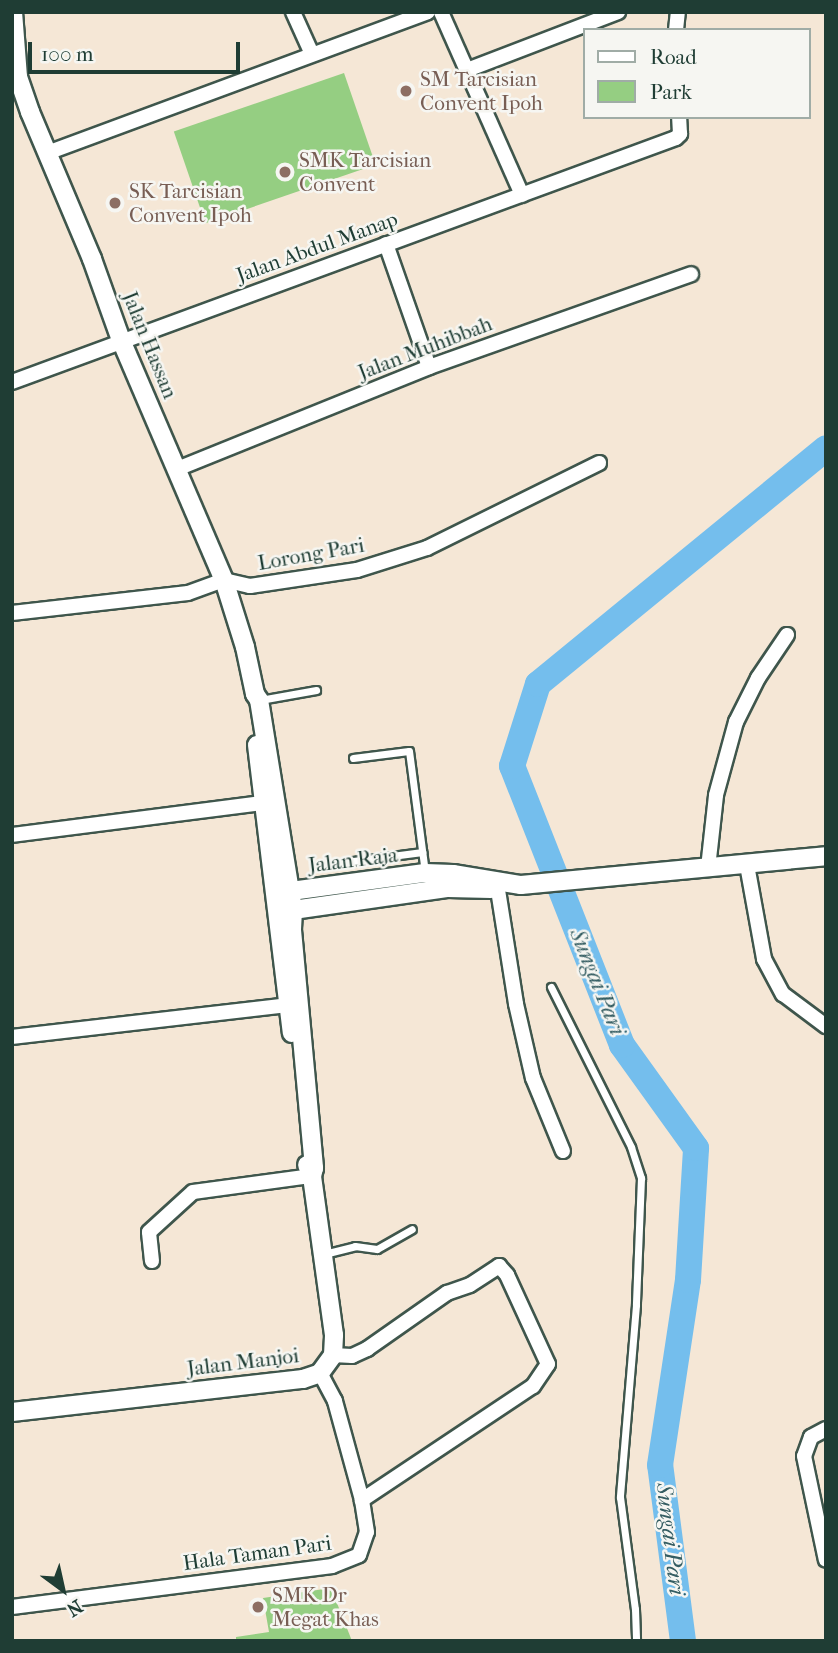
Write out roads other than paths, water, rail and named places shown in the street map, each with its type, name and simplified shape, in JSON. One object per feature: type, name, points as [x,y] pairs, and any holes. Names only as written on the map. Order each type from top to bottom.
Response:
[{"type":"street","name":"Jalan Hassan","points":[[13,12],[18,77],[121,340],[223,580],[245,648],[257,697],[252,703],[270,802],[290,891]]},
{"type":"street","points":[[293,12],[312,54]]},
{"type":"street","points":[[47,153],[428,12]]},
{"type":"street","points":[[441,12],[523,195]]},
{"type":"street","points":[[467,70],[618,12]]},
{"type":"street","name":"Jalan Abdul Manap","points":[[12,382],[676,138],[680,134],[679,119]]},
{"type":"street","points":[[386,244],[429,367]]},
{"type":"street","name":"Jalan Muhibbah","points":[[177,468],[429,367],[691,274]]},
{"type":"street","name":"Lorong Pari","points":[[12,613],[188,593],[223,580],[250,586],[358,570],[427,548],[599,463]]},
{"type":"street","points":[[708,868],[716,795],[736,722],[758,678],[787,635]]},
{"type":"street","name":"Jalan Hassan","points":[[270,802],[275,903]]},
{"type":"street","points":[[12,835],[270,802]]},
{"type":"street","name":"Jalan Raja","points":[[275,903],[290,891],[425,873],[453,874],[521,885],[826,856]]},
{"type":"street","points":[[747,864],[764,960],[783,994],[826,1026]]},
{"type":"street","name":"Jalan Raja","points":[[275,903],[293,910],[448,888],[511,890],[521,885]]},
{"type":"street","points":[[498,890],[516,1004],[533,1078],[563,1151]]},
{"type":"street","points":[[290,891],[312,1175],[334,1335],[333,1355],[352,1356],[367,1349],[447,1293],[470,1285],[499,1266],[507,1275],[548,1364],[533,1386],[362,1500]]},
{"type":"street","points":[[275,903],[308,1169],[312,1175]]},
{"type":"street","points":[[12,1037],[289,1005]]},
{"type":"street","points":[[152,1261],[149,1232],[193,1192],[312,1175]]},
{"type":"street","name":"Jalan Manjoi","points":[[12,1412],[303,1378],[320,1373],[333,1355]]},
{"type":"street","name":"Hala Taman Pari","points":[[12,1607],[332,1566],[359,1555],[367,1532],[362,1500],[335,1401],[320,1373]]},
{"type":"street","points":[[826,1429],[811,1437],[804,1456],[826,1560]]},
{"type":"lane","points":[[257,697],[316,690]]},
{"type":"lane","points":[[353,758],[409,751],[425,873]]},
{"type":"lane","points":[[354,861],[422,852]]},
{"type":"lane","points":[[551,987],[631,1147],[641,1178],[636,1305],[620,1497],[635,1609],[636,1641]]},
{"type":"lane","points":[[323,1254],[355,1246],[377,1249],[412,1228]]},
{"type":"waterway","name":"Sungai Pari","points":[[683,1641],[660,1465],[688,1280],[696,1148],[622,1045],[512,766],[538,684],[826,448]]},
{"type":"place","name":"SM Tarcisian Convent Ipoh","points":[[406,91]]},
{"type":"place","name":"SMK Tarcisian Convent","points":[[285,172]]},
{"type":"place","name":"SK Tarcisian Convent Ipoh","points":[[115,203]]},
{"type":"place","name":"SMK Dr Megat Khas","points":[[258,1607]]}]
